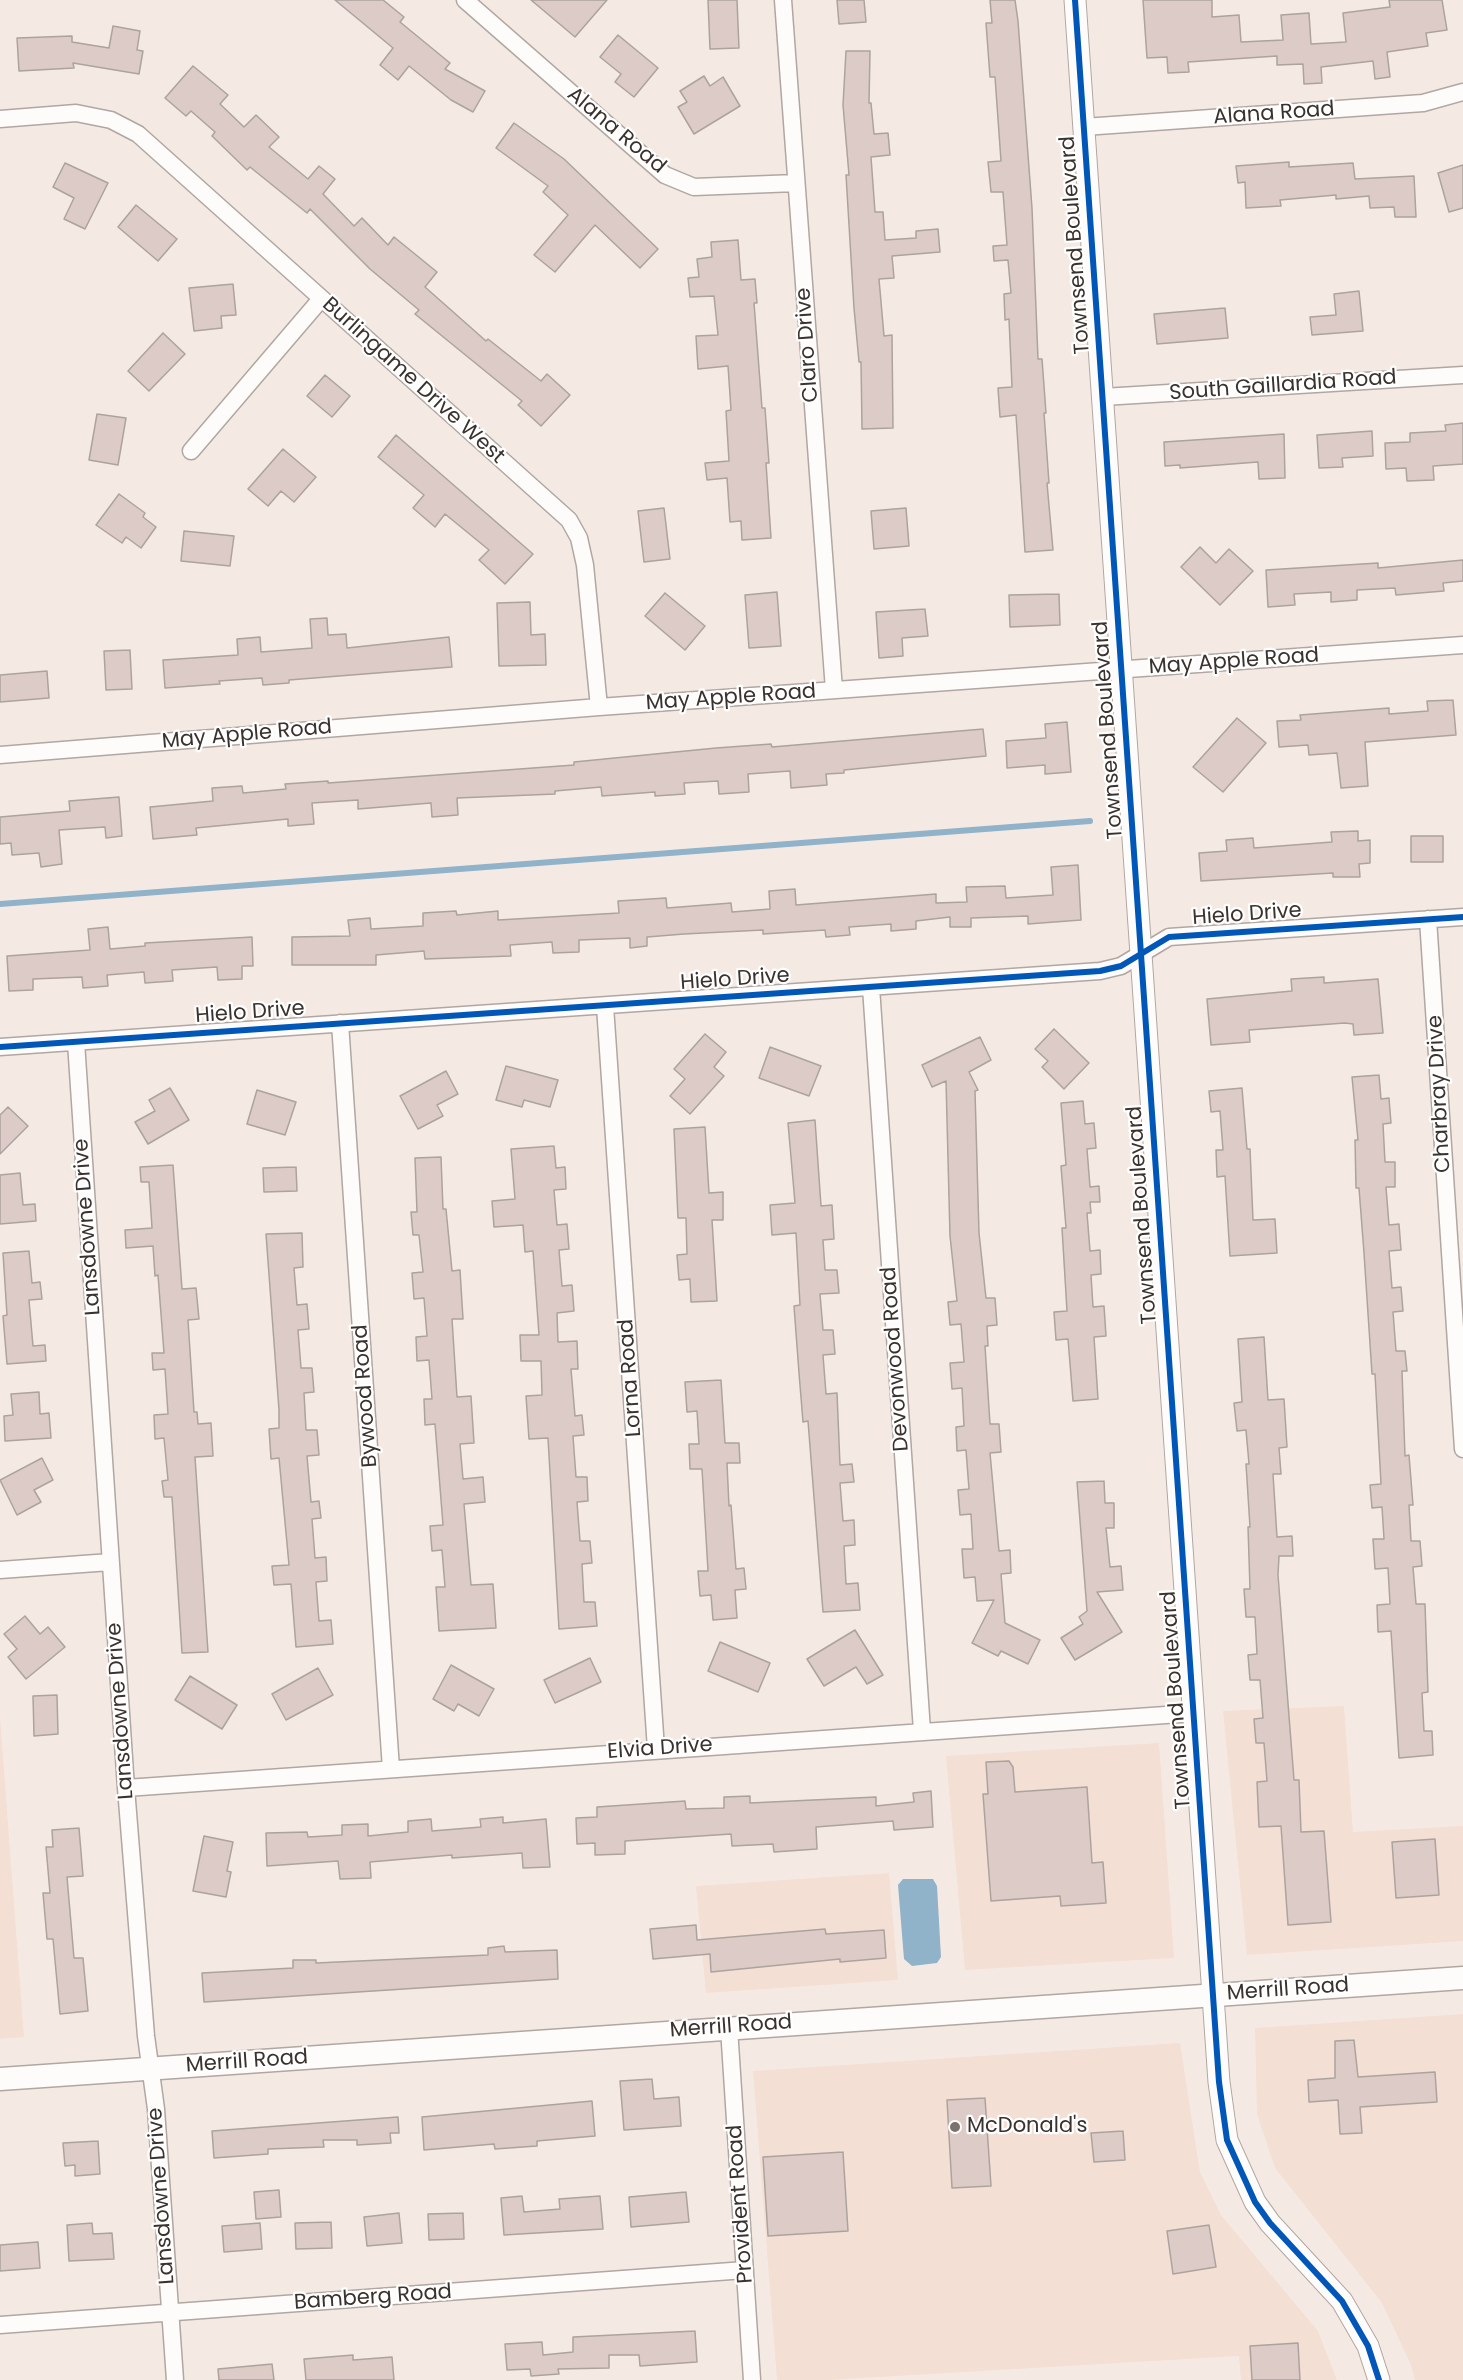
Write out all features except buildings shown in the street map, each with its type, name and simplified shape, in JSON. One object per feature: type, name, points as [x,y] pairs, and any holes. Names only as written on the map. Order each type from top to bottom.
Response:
[{"type":"main road","name":"Merrill Road","points":[[0,2079],[1463,1978]]},
{"type":"street","name":"Alana Road","points":[[465,0],[665,175],[694,187],[796,183]]},
{"type":"street","name":"Claro Drive","points":[[783,0],[834,690]]},
{"type":"street","name":"Townsend Boulevard","points":[[1075,0],[1219,2082],[1227,2140],[1255,2202],[1270,2223],[1342,2301],[1368,2346],[1379,2380]]},
{"type":"street","name":"Alana Road","points":[[1084,127],[1423,103],[1463,92]]},
{"type":"street","name":"Burlingame Drive West","points":[[0,119],[76,113],[111,120],[138,134],[569,520],[579,538],[585,565],[599,707]]},
{"type":"street","points":[[191,451],[321,299]]},
{"type":"street","name":"South Gaillardia Road","points":[[1103,397],[1463,375]]},
{"type":"street","name":"May Apple Road","points":[[0,755],[599,707],[1463,645]]},
{"type":"street","name":"Hielo Drive","points":[[0,1047],[1100,971],[1121,966],[1169,937],[1463,917]]},
{"type":"street","name":"Charbray Drive","points":[[1428,919],[1456,1227],[1463,1449]]},
{"type":"street","name":"Devonwood Road","points":[[872,987],[922,1731]]},
{"type":"street","name":"Lorna Road","points":[[605,1006],[656,1749]]},
{"type":"street","name":"Bywood Road","points":[[340,1023],[391,1769]]},
{"type":"street","name":"Lansdowne Drive","points":[[75,1042],[126,1788],[175,2380]]},
{"type":"street","points":[[0,1570],[110,1562]]},
{"type":"street","name":"Elvia Drive","points":[[126,1788],[1194,1713]]},
{"type":"street","name":"Provident Road","points":[[729,2028],[752,2380]]},
{"type":"street","name":"Bamberg Road","points":[[0,2325],[745,2270]]},
{"type":"shaded area","points":[[1344,1706],[1353,1832],[1463,1826],[1463,1941],[1247,1955],[1223,1711]]},
{"type":"shaded area","points":[[0,1717],[24,2037],[0,2039]]},
{"type":"shaded area","points":[[1159,1743],[1174,1958],[965,1970],[946,1756]]},
{"type":"shaded area","points":[[889,1873],[898,1980],[706,1993],[696,1886]]},
{"type":"shaded area","points":[[1463,2014],[1463,2380],[1415,2380],[1411,2365],[1382,2303],[1275,2168],[1257,2114],[1255,2028]]},
{"type":"shaded area","points":[[1180,2043],[1200,2172],[1221,2215],[1318,2331],[1337,2380],[1241,2380],[1239,2356],[828,2380],[777,2380],[753,2071]]},
{"type":"water","points":[[903,1879],[933,1879],[937,1886],[941,1957],[937,1963],[912,1966],[904,1959],[898,1885]]},
{"type":"waterway","points":[[0,904],[1090,821]]},
{"type":"cycle path","points":[[1075,0],[1219,2082],[1227,2140],[1255,2202],[1270,2223],[1342,2301],[1368,2346],[1379,2380]]},
{"type":"cycle path","points":[[0,1047],[1100,971],[1121,966],[1169,937],[1463,917]]},
{"type":"place","name":"McDonald's","points":[[955,2127]]}]
